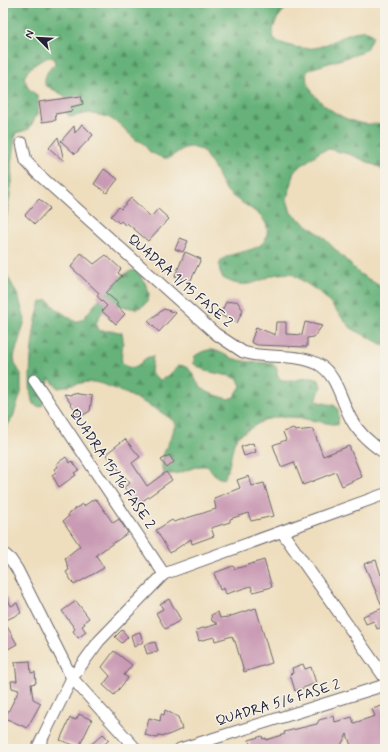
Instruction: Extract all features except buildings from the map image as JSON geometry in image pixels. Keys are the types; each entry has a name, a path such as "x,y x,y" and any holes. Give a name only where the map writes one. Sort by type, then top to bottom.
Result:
{"street":[{"name":"QUADRA 1/15 FASE 2","path":"22,143 26,161 37,173 216,334 251,354 303,359 324,368 335,384 351,419 361,434 372,445 385,453"},
{"name":"QUADRA 15/16 FASE 2","path":"34,380 164,574"},
{"path":"37,749 72,678 99,641 164,574 385,494"},
{"path":"282,532 385,678"},
{"path":"5,554 17,569 72,678 136,749"},
{"name":"QUADRA 5/6 FASE 2","path":"180,749 385,685"}],"green space":[{"path":"3,3 139,3 146,5 150,3 292,3 277,19 273,29 274,40 290,46 313,48 325,45 354,32 368,31 373,36 366,49 361,53 307,71 307,80 316,97 342,117 363,124 385,124 385,141 383,142 383,151 385,151 385,176 381,168 352,155 329,149 321,151 294,171 287,199 291,213 322,236 360,274 385,289 385,346 351,328 322,294 291,273 276,274 247,284 236,283 223,278 219,268 221,261 235,254 253,249 261,244 266,238 267,230 265,222 254,211 226,190 202,150 191,147 184,148 169,158 163,158 150,152 142,142 136,140 118,123 108,117 89,113 70,117 66,113 65,96 45,85 47,73 55,64 54,58 49,57 38,63 28,71 24,78 29,89 38,96 38,113 29,129 17,133 15,138 11,163 12,182 3,241"},
{"path":"3,241 7,275 19,298 25,320 14,357 15,364 21,374 21,393 13,417 3,433"},
{"path":"134,270 146,284 149,297 146,302 141,307 137,308 116,305 106,308 98,318 96,324 100,331 115,331 122,333 122,363 128,367 135,368 146,358 153,356 151,371 154,377 161,380 168,376 179,365 184,366 190,370 198,384 204,389 210,393 228,399 234,397 241,386 238,379 205,371 193,363 195,356 208,350 213,350 243,361 271,363 277,368 277,375 282,381 292,381 305,378 314,378 319,380 321,387 316,401 335,406 337,408 339,417 338,425 294,417 278,417 264,420 238,436 234,442 229,466 224,479 217,477 207,466 196,467 175,474 163,473 162,459 172,436 175,423 149,405 102,384 89,382 58,388 49,378 46,402 40,407 33,404 30,383 31,353 35,323 41,302 48,300 58,310 76,322 83,319 113,284 127,273"}]}
